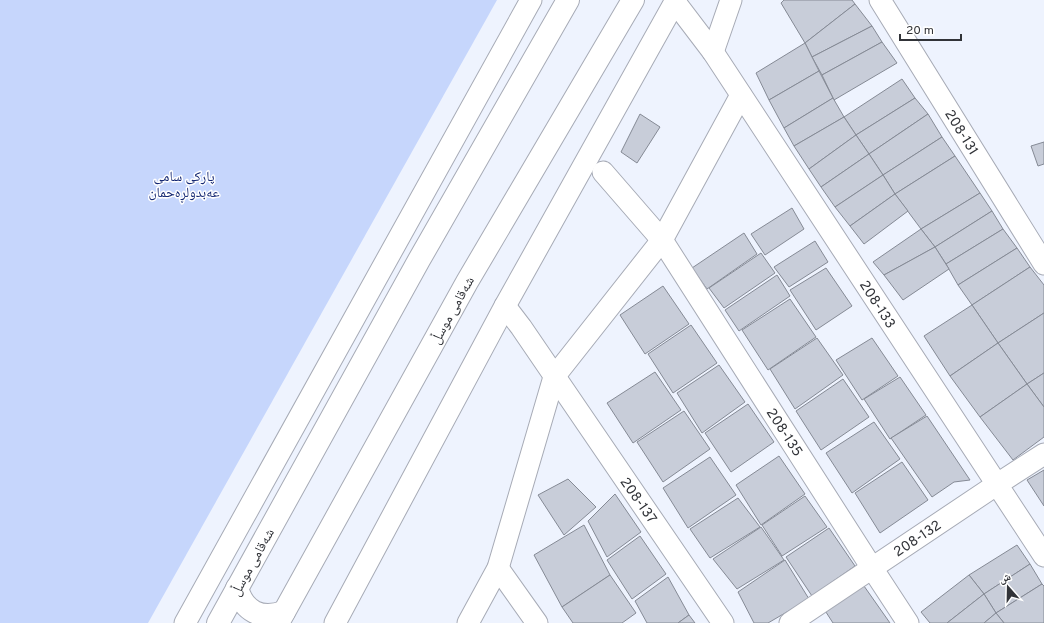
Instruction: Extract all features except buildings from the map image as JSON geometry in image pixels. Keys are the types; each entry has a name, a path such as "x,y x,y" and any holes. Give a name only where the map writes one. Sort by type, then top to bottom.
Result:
{"highway":[{"name":"شەقامی موسڵ","path":"218,623 419,260 568,0"},
{"name":"شەقامی موسڵ","path":"281,618 467,282 633,0"},
{"path":"237,588 244,604 251,610 259,614 276,615 281,618"}],"street":[{"path":"185,623 531,0"},
{"path":"712,52 731,0"},
{"name":"208-131","path":"880,0 1044,264"},
{"path":"335,623 505,306 676,1"},
{"name":"208-133","path":"676,1 712,52 1044,556"},
{"path":"468,623 498,568 554,377 662,240 740,95"},
{"name":"208-135","path":"603,172 662,240 908,623"},
{"name":"208-137","path":"505,306 521,327 723,623"},
{"name":"208-132","path":"790,623 1044,454"},
{"path":"498,568 537,623"}],"green space":[{"name":"پارکی سامی عەبدولڕەحمان","path":"0,0 497,0 148,623 0,623"}]}
